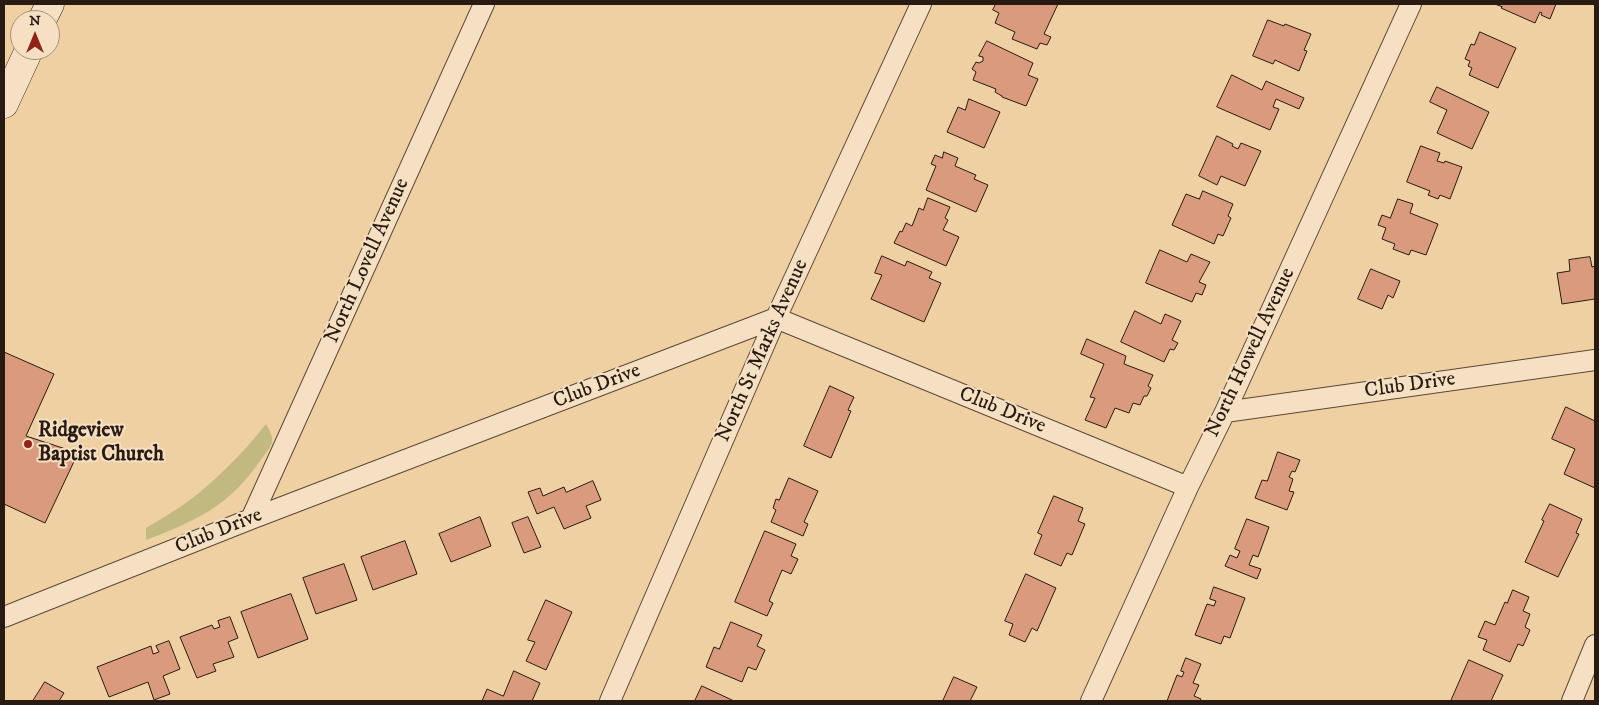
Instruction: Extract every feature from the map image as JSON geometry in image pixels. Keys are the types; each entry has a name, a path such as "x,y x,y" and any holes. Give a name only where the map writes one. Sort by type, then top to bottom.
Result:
{"main road":[{"path":"7,89 23,60"}],"street":[{"name":"North Lovell Avenue","path":"251,519 484,4"},
{"name":"North St Marks Avenue","path":"610,701 776,318 921,4"},
{"name":"North Howell Avenue","path":"1091,701 1411,4"},
{"name":"Club Drive","path":"4,617 251,519 776,318 1188,487"},
{"name":"Club Drive","path":"1225,412 1595,360"},
{"path":"1572,701 1595,645"}],"shaded area":[{"path":"266,424 272,443 248,477 236,490 196,519 146,540 146,528 183,505 205,488 238,457"}],"building":[{"path":"996,4 1058,4 1044,34 1051,37 1047,45 1040,43 1037,49 1012,39 1015,32 995,23 999,13 993,10"},
{"path":"1495,4 1556,4 1550,19 1541,15 1542,13 1540,12 1535,23"},
{"path":"1268,20 1311,34 1304,50 1307,51 1299,71 1275,60 1273,64 1253,56"},
{"path":"1480,32 1516,48 1498,88 1469,75 1472,68 1468,66 1470,61 1465,59 1471,44 1474,45"},
{"path":"987,41 1033,63 1028,75 1038,79 1026,106 1002,97 995,92 996,89 973,80 976,72 972,69 976,62 983,61 983,57 979,56"},
{"path":"1232,75 1262,90 1266,81 1304,98 1299,109 1276,99 1273,107 1279,109 1270,130 1217,107"},
{"path":"1437,87 1489,112 1472,149 1437,133 1447,110 1430,102"},
{"path":"969,99 1000,112 984,148 947,132 958,107 965,110"},
{"path":"1217,136 1233,144 1232,146 1238,149 1241,143 1261,151 1245,186 1221,176 1217,185 1199,176"},
{"path":"1421,146 1440,153 1437,161 1444,163 1445,161 1462,167 1450,199 1440,195 1438,199 1428,195 1430,191 1407,182"},
{"path":"944,152 958,158 955,166 976,175 974,179 988,185 976,212 926,190 936,166 931,164 935,155 942,158"},
{"path":"1203,191 1233,204 1228,216 1231,218 1223,236 1218,234 1214,244 1172,225 1186,194 1199,199"},
{"path":"928,198 950,207 945,218 948,220 943,230 959,237 946,266 894,243 906,223 912,226 919,208 923,210"},
{"path":"1398,199 1413,204 1410,213 1438,224 1426,255 1411,250 1409,255 1393,249 1395,244 1382,239 1386,228 1378,225 1382,215 1390,218"},
{"path":"1160,250 1187,262 1191,254 1210,262 1199,282 1206,285 1202,295 1196,293 1192,302 1146,283"},
{"path":"882,256 905,266 907,261 932,272 929,278 941,283 924,322 871,299 882,275 875,273"},
{"path":"1590,257 1592,267 1595,266 1595,299 1562,304 1557,273 1570,271 1569,260"},
{"path":"1371,269 1400,281 1393,298 1388,295 1382,309 1358,299"},
{"path":"1135,311 1161,324 1165,314 1181,321 1172,340 1178,343 1174,350 1170,349 1164,362 1121,342"},
{"path":"1087,339 1126,356 1124,364 1153,375 1148,386 1151,388 1147,396 1144,396 1140,405 1133,403 1129,413 1115,408 1106,428 1085,420 1095,398 1090,397 1104,364 1081,354"},
{"name":"Ridgeview Baptist Church","path":"4,352 54,374 26,436 78,453 45,523 4,504"},
{"path":"830,386 854,397 848,410 851,411 831,458 804,446"},
{"path":"1566,407 1595,421 1595,488 1564,474 1575,449 1552,439"},
{"path":"1278,452 1300,460 1295,472 1292,471 1289,477 1293,479 1289,491 1294,492 1287,510 1255,498 1262,480 1267,481"},
{"path":"789,478 818,491 804,522 808,524 803,536 771,522 776,510 773,508 776,499 779,500"},
{"path":"593,481 601,500 586,506 591,518 564,529 554,507 537,514 528,492 540,488 543,496 564,487 566,492"},
{"path":"1054,496 1083,508 1078,521 1085,524 1072,555 1067,553 1061,566 1034,554 1042,535 1038,533"},
{"path":"1550,504 1582,519 1576,533 1579,534 1558,577 1525,562"},
{"path":"480,517 491,546 451,562 439,534"},
{"path":"528,517 541,547 524,553 512,523"},
{"path":"1247,519 1269,527 1258,557 1253,555 1249,565 1261,569 1257,579 1225,566 1230,555 1237,558 1240,551 1235,549"},
{"path":"765,531 796,544 791,556 798,559 791,574 782,570 769,601 773,603 767,616 735,602"},
{"path":"405,541 417,574 373,590 361,557"},
{"path":"344,564 357,600 316,614 303,578"},
{"path":"1026,574 1056,588 1037,631 1032,628 1025,642 1009,635 1013,624 1005,621"},
{"path":"1214,587 1245,598 1230,638 1224,636 1221,644 1195,635 1207,604 1214,606 1216,601 1210,599"},
{"path":"1513,590 1529,597 1523,611 1530,614 1525,627 1530,630 1523,646 1518,644 1510,662 1483,650 1487,640 1478,637 1485,621 1495,625 1505,602 1507,603"},
{"path":"291,594 308,639 258,658 241,612"},
{"path":"546,600 572,612 546,670 526,661 535,642 528,640"},
{"path":"230,617 238,638 228,642 234,657 213,664 216,671 197,678 180,637 212,625 214,629 220,627 218,621"},
{"path":"731,622 762,635 757,646 765,650 756,670 748,667 742,682 706,667 714,647 719,649"},
{"path":"169,641 180,669 163,676 170,694 154,700 148,682 109,697 97,667 151,646 153,654 159,652 156,646"},
{"path":"1186,658 1201,664 1193,683 1199,685 1194,696 1201,699 1200,701 1167,701 1177,675 1182,677 1184,672 1181,671"},
{"path":"1469,660 1503,675 1491,701 1451,701"},
{"path":"514,671 540,683 532,701 482,701 487,689 503,696"},
{"path":"954,677 977,687 970,701 943,701"},
{"path":"45,682 64,693 59,701 33,701"},
{"path":"702,686 734,701 695,701"}],"place":[{"name":"Ridgeview Baptist Church","path":"28,444"}]}
